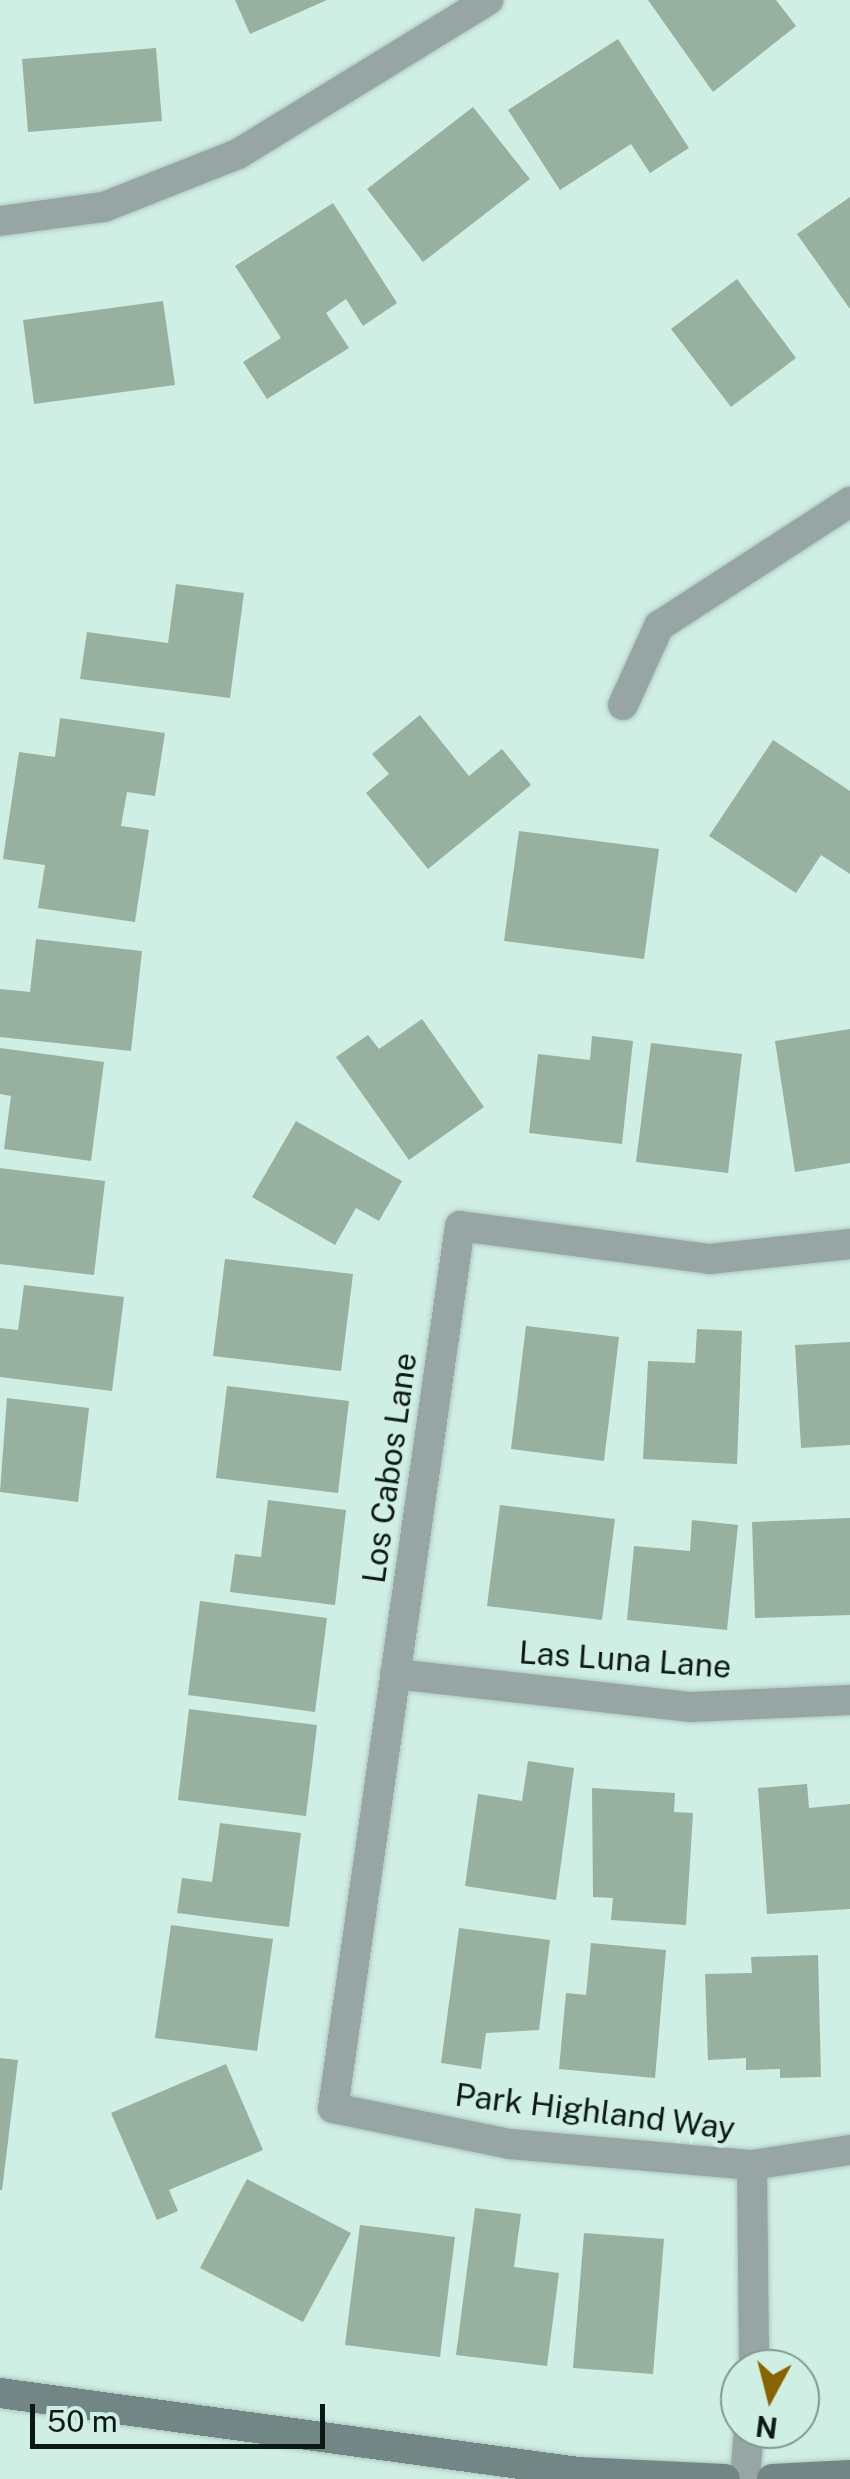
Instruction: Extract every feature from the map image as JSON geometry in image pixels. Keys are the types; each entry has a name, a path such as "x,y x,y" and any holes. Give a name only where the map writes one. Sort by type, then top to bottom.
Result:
{"main road":[{"path":"0,2393 578,2472 725,2479"},
{"path":"772,2479 850,2475"}],"street":[{"path":"0,221 104,207 238,154 449,11 488,0"},
{"path":"623,705 658,626 850,502"},
{"name":"Los Cabos Lane","path":"333,2108 460,1226 710,1259 850,1244"},
{"name":"Las Luna Lane","path":"395,1674 691,1706 850,1700"},
{"name":"Park Highland Way","path":"333,2108 510,2144 752,2165 850,2150"},
{"path":"752,2165 760,2301 756,2349"},
{"path":"745,2479 747,2449"}],"building":[{"path":"235,0 327,0 250,34"},
{"path":"648,0 776,0 796,26 713,92"},
{"path":"618,39 689,148 650,173 631,144 560,190 508,110"},
{"path":"156,48 162,121 28,132 22,59"},
{"path":"473,107 530,179 423,262 367,189"},
{"path":"850,197 850,309 797,234"},
{"path":"333,203 397,303 363,326 346,299 326,313 349,348 267,399 243,362 281,338 235,266"},
{"path":"737,279 796,358 731,407 671,329"},
{"path":"163,301 175,385 34,404 23,320"},
{"path":"176,584 244,593 230,698 80,679 87,632 168,643"},
{"path":"420,715 469,776 502,749 531,785 428,869 366,793 389,774 372,754"},
{"path":"60,718 165,733 155,796 127,792 121,826 149,830 135,922 38,908 45,865 3,859 19,752 55,757"},
{"path":"773,740 850,791 850,874 821,855 796,893 709,836"},
{"path":"519,831 659,849 644,959 504,941"},
{"path":"36,939 142,951 131,1051 0,1037 0,989 30,992"},
{"path":"422,1019 484,1107 409,1160 336,1057 368,1035 379,1049"},
{"path":"850,1029 850,1163 795,1172 775,1041"},
{"path":"592,1036 633,1041 622,1144 529,1133 538,1054 590,1060"},
{"path":"651,1043 742,1054 728,1173 636,1162"},
{"path":"0,1048 104,1062 91,1161 4,1149 11,1096 0,1094"},
{"path":"296,1121 402,1181 379,1221 356,1208 335,1245 252,1197"},
{"path":"0,1168 105,1181 94,1275 0,1264"},
{"path":"225,1259 353,1274 341,1371 213,1356"},
{"path":"24,1285 124,1297 112,1391 0,1377 0,1328 18,1330"},
{"path":"526,1326 619,1337 604,1461 511,1449"},
{"path":"697,1329 742,1331 737,1464 643,1459 648,1361 695,1363"},
{"path":"850,1342 850,1445 801,1448 795,1345"},
{"path":"227,1386 349,1401 338,1493 216,1478"},
{"path":"7,1398 89,1408 78,1502 0,1492"},
{"path":"268,1500 346,1510 335,1605 230,1592 235,1554 261,1557"},
{"path":"500,1505 615,1519 602,1620 487,1606"},
{"path":"850,1518 850,1615 755,1618 752,1522"},
{"path":"692,1520 738,1525 727,1630 627,1620 634,1546 690,1551"},
{"path":"200,1601 327,1618 315,1712 188,1695"},
{"path":"189,1709 317,1725 306,1816 178,1800"},
{"path":"528,1761 574,1768 556,1900 465,1886 478,1794 522,1801"},
{"path":"807,1784 809,1808 850,1804 850,1909 767,1914 758,1788"},
{"path":"592,1788 675,1793 674,1812 693,1813 686,1925 611,1920 613,1898 593,1897"},
{"path":"220,1823 301,1833 289,1927 177,1913 182,1878 212,1882"},
{"path":"171,1925 273,1939 257,2051 155,2038"},
{"path":"459,1928 550,1940 539,2030 486,2033 481,2069 441,2063"},
{"path":"591,1943 666,1950 655,2078 559,2069 566,1993 586,1995"},
{"path":"818,1955 821,2077 780,2078 780,2069 746,2070 746,2058 708,2060 705,1974 752,1973 751,1957"},
{"path":"0,2058 18,2060 2,2190 0,2190"},
{"path":"226,2064 263,2150 169,2190 178,2211 157,2220 111,2113"},
{"path":"247,2179 351,2233 303,2322 200,2268"},
{"path":"475,2208 521,2214 514,2267 559,2273 547,2366 456,2355"},
{"path":"360,2225 455,2237 440,2357 345,2345"},
{"path":"584,2233 664,2239 653,2374 573,2368"}]}
